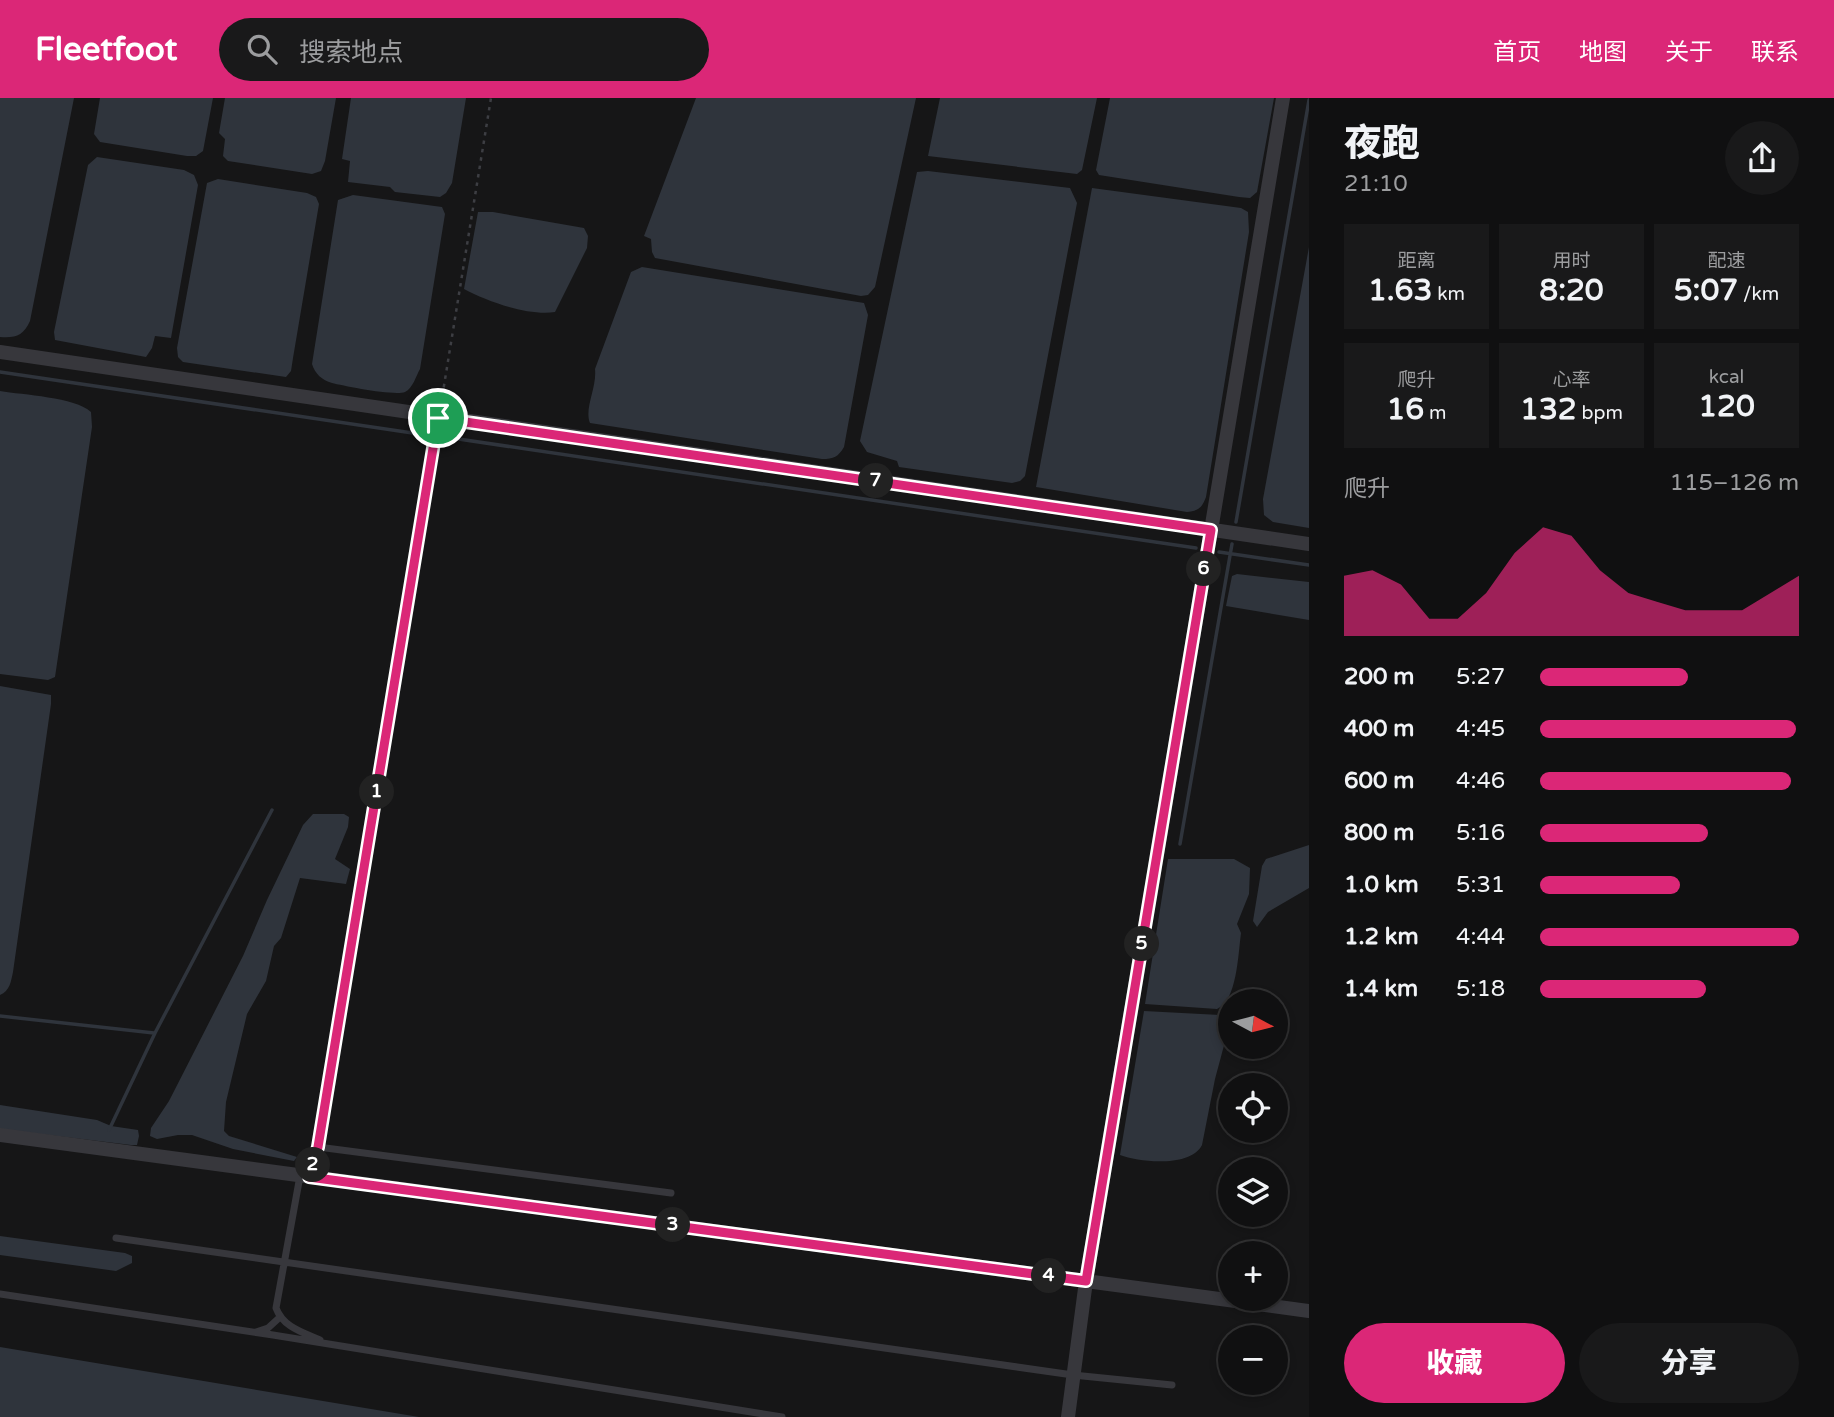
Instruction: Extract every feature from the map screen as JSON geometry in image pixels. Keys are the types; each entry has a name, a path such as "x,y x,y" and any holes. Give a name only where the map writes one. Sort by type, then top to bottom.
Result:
{"street":[{"path":"1068,1417 1086,1281 1283,98"},
{"path":"0,352 1309,544"},
{"path":"0,1135 1309,1311"}],"lane":[{"path":"318,1147 671,1193"},
{"path":"300,1176 276,1294 276,1308 279,1318 286,1324 330,1344"},
{"path":"116,1238 1073,1375 1172,1385"},
{"path":"0,1294 782,1417"},
{"path":"254,1333 268,1328 279,1318"}],"path":[{"path":"318,1147 491,98"}],"shaded area":[{"path":"0,98 74,98 30,321 22,333 6,337 0,337"},
{"path":"100,98 213,98 203,151 196,156 187,156 100,142 94,134"},
{"path":"225,98 336,98 321,171 312,174 228,161 223,156 225,139 219,133"},
{"path":"351,98 466,98 452,183 446,193 440,197 395,192 390,187 348,182 350,161 342,159"},
{"path":"696,98 916,98 875,287 868,295 861,296 655,258 651,239 644,236"},
{"path":"940,98 1097,98 1082,170 1077,174 928,156"},
{"path":"1110,98 1274,98 1257,192 1250,198 1239,197 1099,175 1096,170"},
{"path":"97,157 184,170 194,175 198,185 171,338 155,336 146,357 55,340 54,332 88,165"},
{"path":"928,171 1070,188 1077,203 1025,476 1020,481 1012,483 899,467 897,461 867,452 860,441 917,172"},
{"path":"218,179 307,193 316,197 319,204 291,371 286,377 183,362 178,357 177,348 207,183"},
{"path":"1092,188 1241,208 1248,212 1249,232 1206,497 1194,511 1036,487"},
{"path":"353,195 442,207 445,214 420,369 405,392 380,392 332,383 319,376 312,364 338,200"},
{"path":"478,212 493,212 584,228 588,236 587,248 555,312 533,312 509,307 464,289"},
{"path":"1309,247 1309,528 1273,522 1264,515 1263,499"},
{"path":"642,267 864,303 868,315 844,447 840,453 833,458 822,459 590,423 589,411 595,369 631,272"},
{"path":"0,391 61,400 91,412 92,427 55,677 48,680 0,674"},
{"path":"1237,574 1309,582 1309,620 1226,606 1232,576"},
{"path":"0,686 51,695 51,704 13,972 8,988 0,995"},
{"path":"313,814 344,814 349,817 348,827 335,859 350,869 346,884 300,878 281,938 274,946 266,981 247,1014 226,1102 224,1131 229,1136 297,1157 294,1161 233,1149 192,1135 157,1139 150,1136 151,1128 169,1101 243,956 303,825"},
{"path":"1309,845 1309,888 1268,912 1257,927 1253,921 1262,866 1266,859"},
{"path":"1168,859 1234,859 1250,868 1249,894 1237,924 1241,933 1233,987 1218,989 1218,1008 1145,1004"},
{"path":"1144,1011 1218,1015 1218,1059 1220,1059 1202,1145 1188,1157 1177,1160 1140,1160 1120,1155"},
{"path":"0,1105 97,1120 111,1126 138,1130 137,1145 0,1129"},
{"path":"0,1236 125,1253 132,1256 132,1263 116,1271 0,1255"},
{"path":"0,1347 419,1417 0,1417"}],"waterway":[{"path":"1236,522 1309,100"},
{"path":"0,372 426,435"},
{"path":"445,437 1196,548"},
{"path":"1180,844 1232,544"},
{"path":"1219,552 1309,565"},
{"path":"109,1130 155,1033 272,810"},
{"path":"0,1016 154,1033"}],"route":[{"path":"438,418 1211,530 1086,1281 309,1177 318,1147 438,418"}]}
